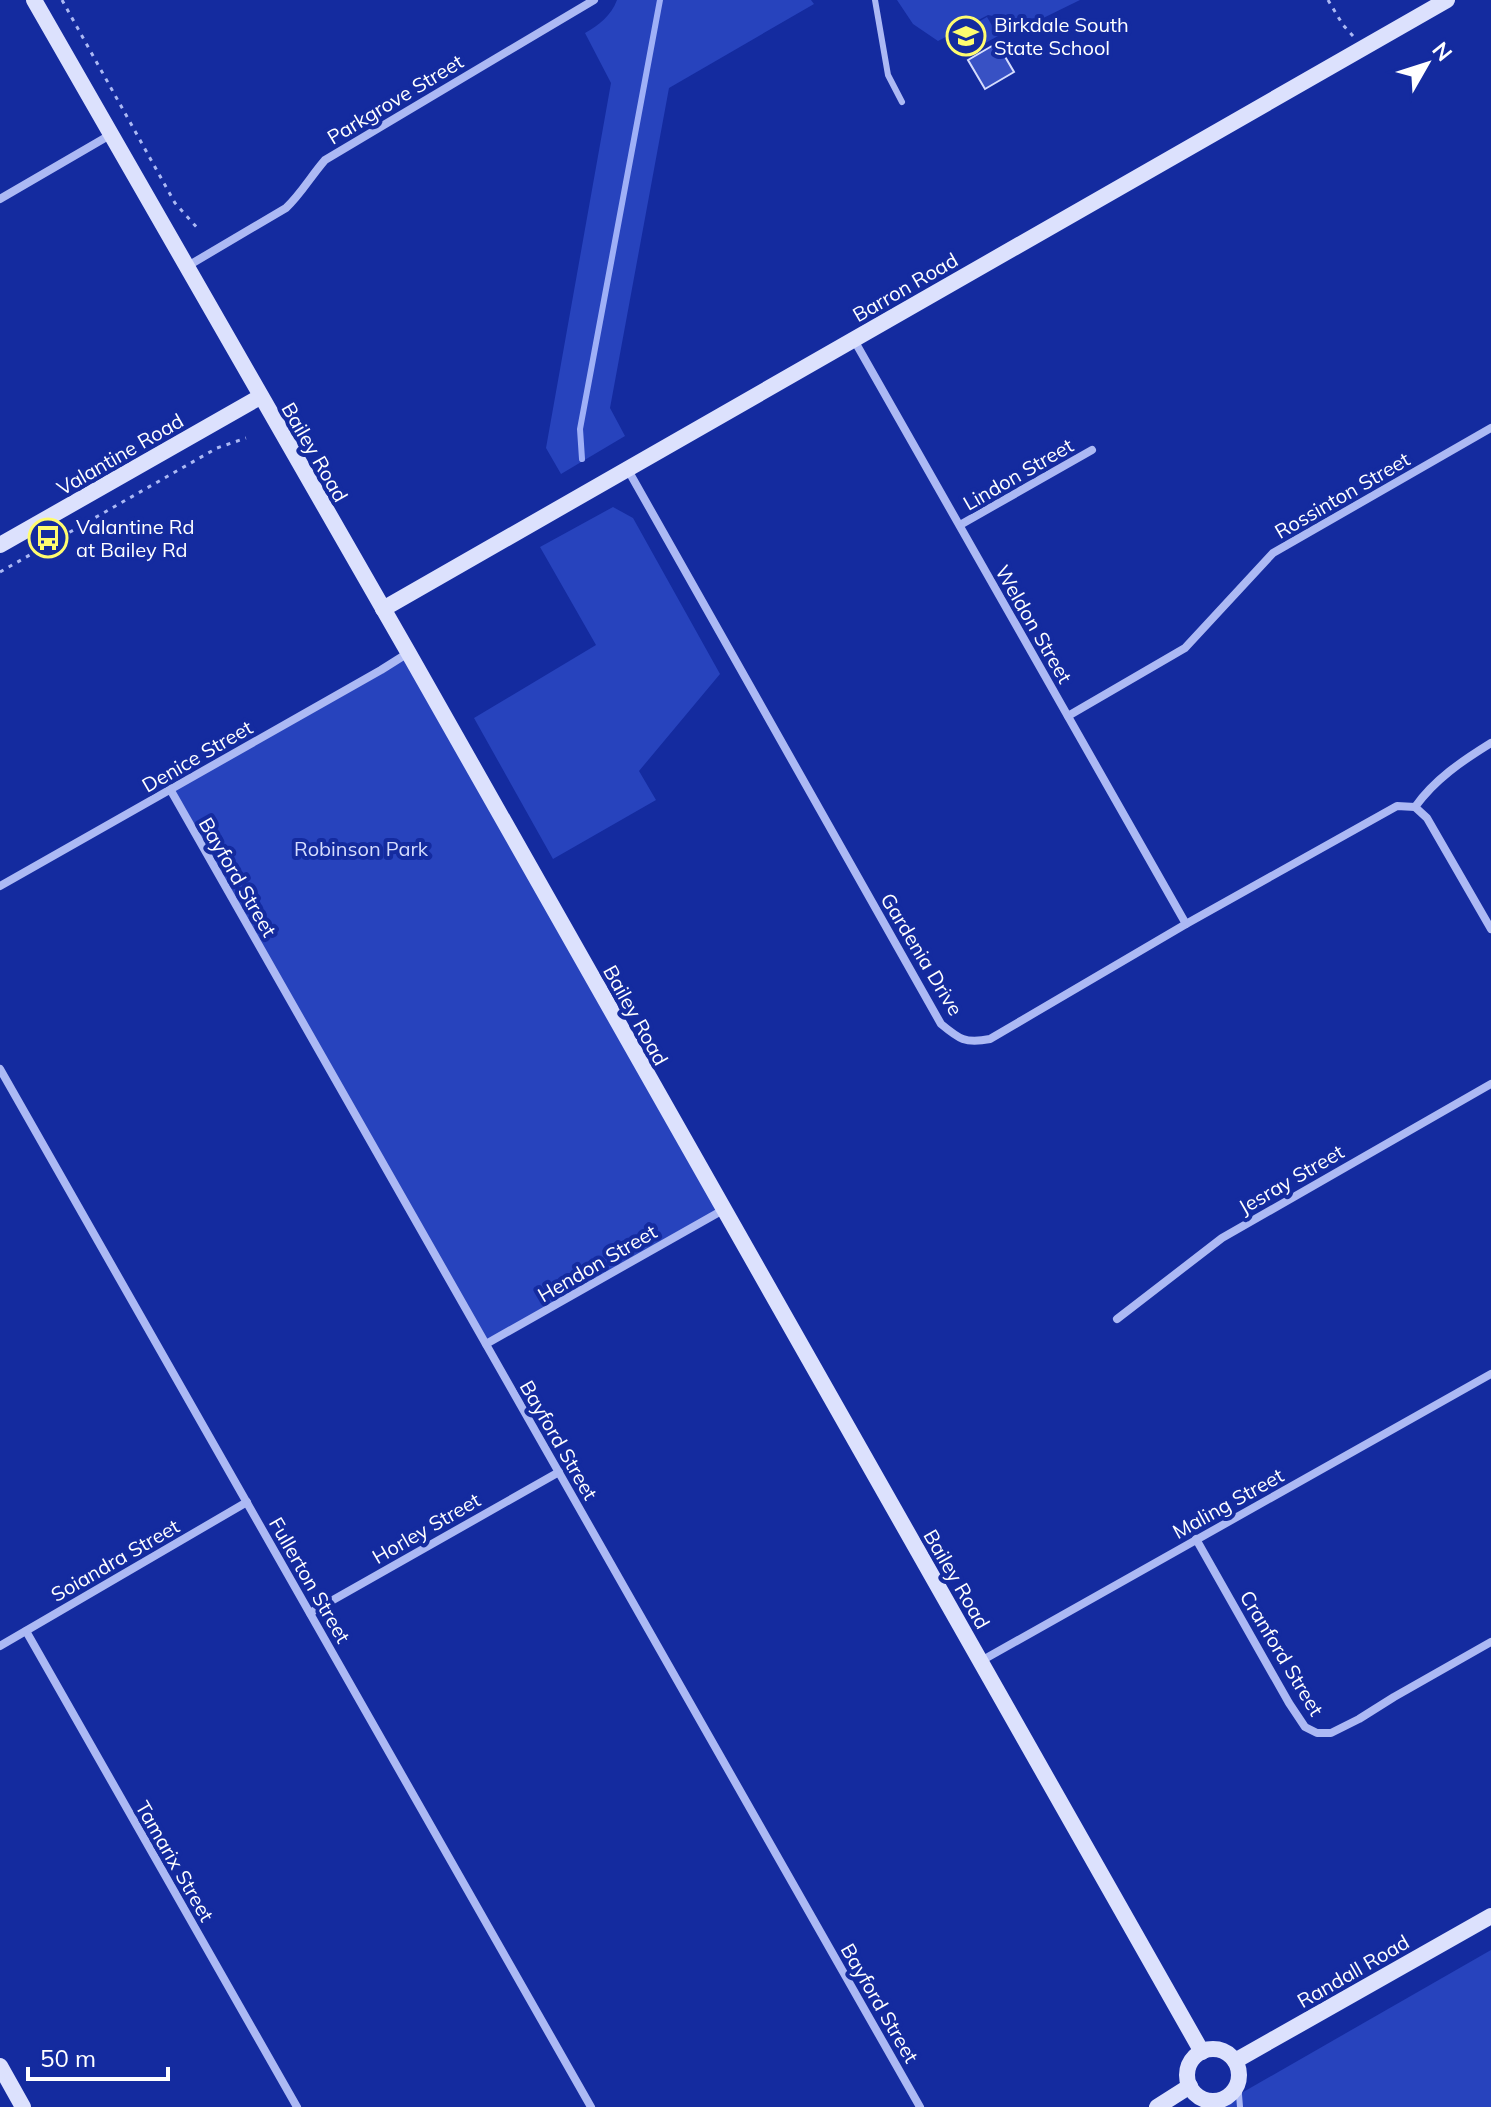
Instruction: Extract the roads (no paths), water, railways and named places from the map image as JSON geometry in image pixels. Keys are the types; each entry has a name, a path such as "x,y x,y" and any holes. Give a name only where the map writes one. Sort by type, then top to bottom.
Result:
{"street":[{"name":"Bailey Road","path":"34,0 408,652 1202,2052"},
{"name":"Parkgrove Street","path":"186,267 286,208 300,195 325,160 594,0"},
{"name":"Barron Road","path":"383,609 1447,0"},
{"path":"0,199 110,135"},
{"name":"Weldon Street","path":"854,340 1186,924"},
{"name":"Valantine Road","path":"0,545 260,397"},
{"name":"Rossinton Street","path":"1068,716 1185,648 1273,553 1491,428"},
{"name":"Lindon Street","path":"960,525 1092,450"},
{"name":"Gardenia Drive","path":"627,469 941,1024 956,1037 972,1042 990,1039 1186,924 1397,806 1415,807"},
{"name":"Denice Street","path":"0,886 408,652"},
{"path":"1491,743 1454,767 1426,791 1415,807 1427,818 1491,929"},
{"name":"Bayford Street","path":"170,789 920,2107"},
{"name":"Fullerton Street","path":"0,1069 591,2107"},
{"name":"Jesray Street","path":"1117,1319 1222,1238 1491,1084"},
{"name":"Hendon Street","path":"486,1344 723,1210"},
{"name":"Maling Street","path":"981,1661 1491,1374"},
{"name":"Horley Street","path":"310,1613 559,1472"},
{"name":"Soiandra Street","path":"0,1646 247,1502"},
{"name":"Cranford Street","path":"1196,1539 1289,1703 1305,1727 1317,1733 1331,1733 1359,1719 1491,1642"},
{"name":"Tamarix Street","path":"26,1631 297,2107"},
{"name":"Randall Road","path":"1235,2061 1491,1916"},
{"path":"1214,2048 1222,2050 1235,2061 1238,2082 1229,2096 1208,2103 1190,2086 1187,2078 1191,2060 1202,2052 1214,2048"},
{"path":"0,2066 23,2107"},
{"path":"1157,2107 1190,2086"}],"lane":[{"path":"875,0 888,75 902,102"},
{"path":"1238,2082 1240,2107"}],"waterway":[{"path":"582,459 580,429 660,0"}],"place":[{"name":"Birkdale South State School","path":"966,36"},
{"name":"Valantine Rd at Bailey Rd","path":"48,538"}],"park label":[{"name":"Robinson Park","path":"361,848"}]}
